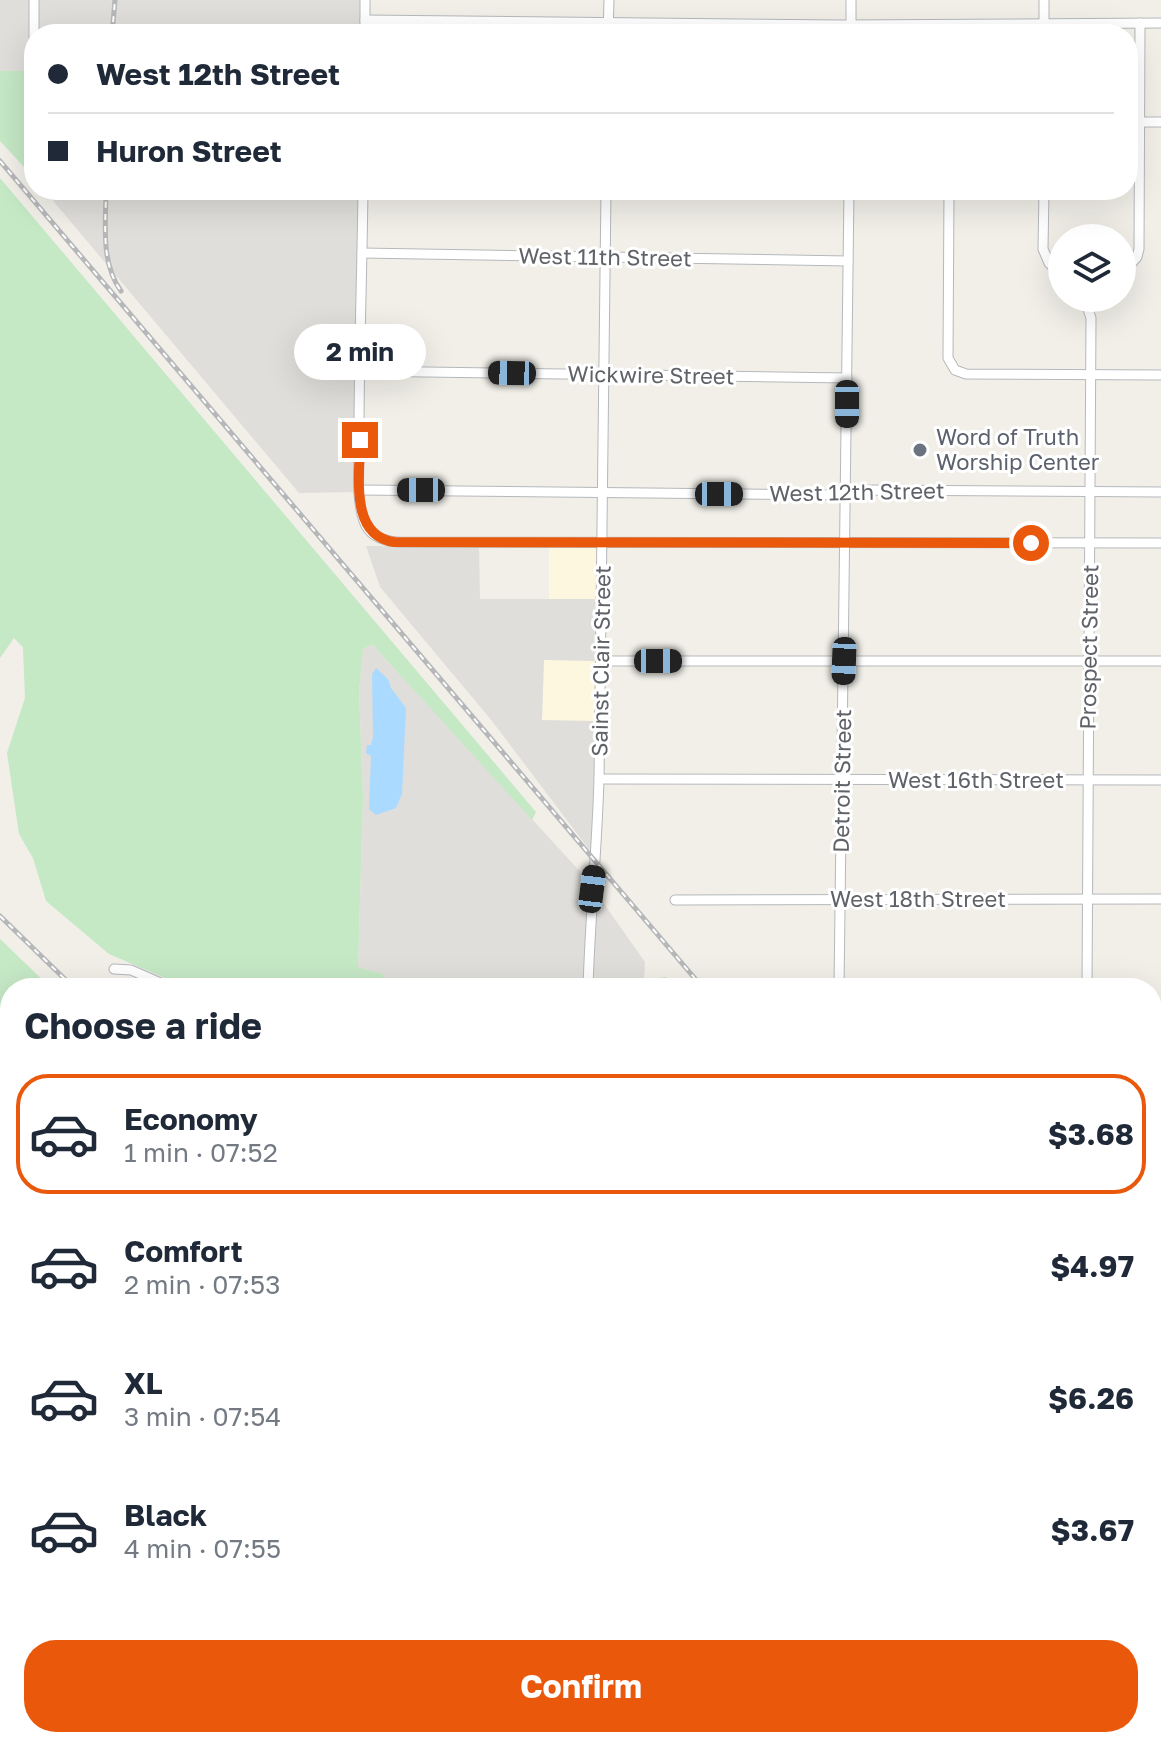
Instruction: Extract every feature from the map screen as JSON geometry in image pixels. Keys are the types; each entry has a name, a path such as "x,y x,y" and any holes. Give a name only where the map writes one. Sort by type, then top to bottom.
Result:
{"street":[{"path":"34,0 34,24"},
{"path":"365,0 365,24"},
{"path":"608,22 609,0"},
{"path":"851,0 851,24"},
{"path":"1044,0 1044,24"},
{"path":"365,20 677,24"},
{"path":"1136,258 1139,249 1140,23"},
{"path":"1124,24 1161,23"},
{"path":"1139,122 1161,122"},
{"path":"363,200 360,490 364,521 377,537 394,542 1161,543"},
{"name":"Sainst Clair Street","path":"588,978 599,779 606,200"},
{"name":"Detroit Street","path":"839,978 849,200"},
{"path":"949,200 948,358 955,370 966,374 1161,375"},
{"path":"1044,200 1045,256 1048,260"},
{"name":"West 11th Street","path":"362,253 848,261"},
{"name":"Prospect Street","path":"1087,978 1091,491 1089,312"},
{"name":"Wickwire Street","path":"359,371 847,378"},
{"name":"West 12th Street","path":"360,490 835,495 846,492 1161,492"},
{"path":"601,661 1161,661"},
{"name":"West 16th Street","path":"599,779 1161,780"},
{"name":"West 18th Street","path":"675,900 1161,899"},
{"path":"114,969 131,970 149,978"}],"shaded area":[{"path":"0,0 362,0 361,24 24,24 24,71 0,71"},
{"path":"52,200 359,200 356,492 299,493"},
{"path":"366,546 479,546 480,599 598,599 597,661 544,660 542,720 596,721 591,852 492,721 380,587"},
{"path":"549,546 599,547 598,599 549,599"},
{"path":"372,644 585,877 645,962 644,978 382,978 382,974 358,967 363,797 359,692 363,649"},
{"path":"544,660 597,661 596,721 542,721"}],"green space":[{"path":"0,71 24,71 24,167 0,141"},
{"path":"0,178 536,812 532,820 372,644 363,649 359,692 363,797 358,967 383,974 383,978 165,978 109,954 46,901 33,858 19,834 7,753 25,698 23,647 14,638 0,658"},
{"path":"0,939 41,978 0,978"}],"water":[{"path":"376,668 388,679 406,708 402,794 396,808 376,815 369,809 371,756 366,753 373,737 372,674"}],"railway":[{"path":"113,24 115,0"},
{"path":"0,161 24,189"},
{"path":"33,200 694,978"},
{"path":"106,200 107,255 114,280 121,291"},
{"path":"0,916 64,978"}],"place":[{"name":"Word of Truth Worship Center","path":"920,450"}],"route":[{"path":"360,440 360,490 364,521 370,532 385,541 1031,543"}]}
